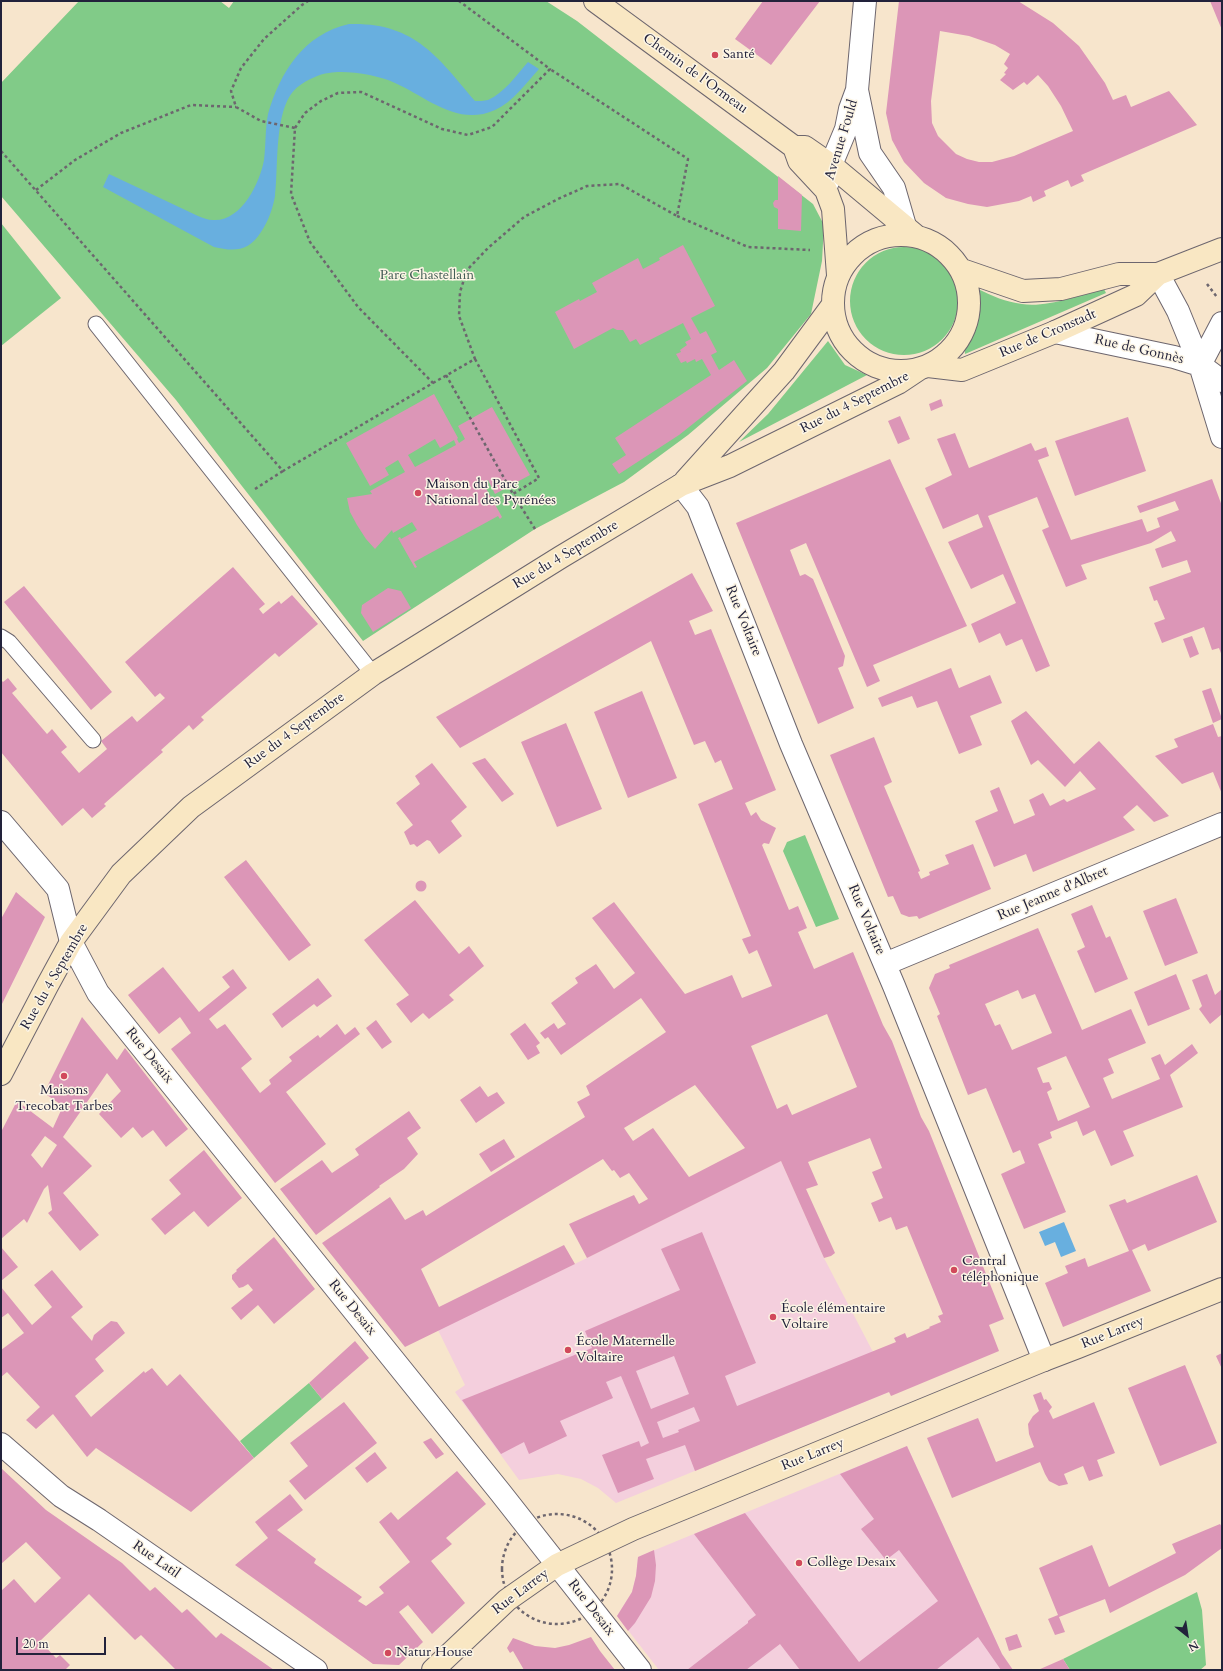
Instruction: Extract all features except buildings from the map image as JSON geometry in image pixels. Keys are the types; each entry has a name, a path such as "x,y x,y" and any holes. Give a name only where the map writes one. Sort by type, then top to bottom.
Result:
{"main road":[{"name":"Chemin de l'Ormeau","path":"595,1 794,147 799,161 826,190 833,209 838,275"},
{"name":"Chemin de l'Ormeau","path":"794,147 805,147 831,164 911,231"},
{"path":"911,231 931,241 948,253 962,270 969,291 969,314 962,336 948,353 924,368 899,372 878,368 860,358 846,344 836,326 832,306 833,290 838,275 851,256 870,242 911,231"},
{"name":"Rue de Cronstadt","path":"962,270 1023,291 1061,288 1119,274 1158,274 1222,249"},
{"name":"Rue de Cronstadt","path":"924,368 962,370 1055,332 1136,295 1158,274"},
{"name":"Rue du 4 Septembre","path":"681,485 784,371 832,306"},
{"name":"Rue du 4 Septembre","path":"1,1074 72,942 121,874 191,807 373,674 560,557 681,485 730,466 898,383 924,368"},
{"name":"Rue Larrey","path":"433,1670 507,1600 557,1565 633,1529 1044,1360 1222,1289"}],"street":[{"name":"Avenue Fould","path":"826,190 831,164 846,129 850,109 857,90 865,1"},
{"name":"Avenue Fould","path":"857,90 870,153 894,188 911,231"},
{"name":"Rue de Gonnès","path":"1158,274 1178,311 1200,365 1222,437"},
{"path":"1222,323 1200,365 1222,381"},
{"name":"Rue de Gonnès","path":"1055,332 1174,357 1200,365"},
{"name":"Rue Voltaire","path":"681,485 698,507 792,744 884,964 1044,1360"},
{"name":"Rue Desaix","path":"1,822 58,889 72,942 98,993 495,1486 640,1670"},
{"name":"Rue Jeanne d'Albret","path":"884,964 1222,824"},
{"name":"Rue Latil","path":"1,1444 61,1496 106,1525 316,1670"}],"lane":[{"path":"96,324 373,674"},
{"path":"1,637 9,642 93,740"}],"path":[{"path":"236,107 231,91 241,68 264,39 308,1"},
{"path":"459,1 550,69 688,159 677,216"},
{"path":"433,383 358,307 310,242 290,194 295,128 305,113 321,101 338,93 361,92 442,129 468,135 492,127 550,69"},
{"path":"36,190 75,160 121,133 191,105 236,107 261,121 295,128"},
{"path":"1,151 283,471"},
{"path":"513,494 539,478 475,359 459,316 460,292 467,270 488,248 524,217 587,186 620,184 677,216 748,247 812,250 836,244"},
{"path":"1204,280 1219,300"},
{"path":"236,501 283,471 475,359"},
{"path":"446,375 513,494 535,529"}],"shaded area":[{"name":"École élémentaire Voltaire","path":"781,1161 824,1258 873,1352 889,1392 616,1503 598,1488 581,1479 558,1474 519,1480 455,1392 465,1385 438,1330 587,1258"},
{"name":"Collège Desaix","path":"907,1446 1002,1654 1013,1670 659,1670 617,1616 632,1592 636,1576 638,1557"}],"green space":[{"name":"Parc Chastellain","path":"79,1 220,1 229,8 234,1 546,1 577,21 813,204 824,225 822,261 811,314 767,368 688,435 624,482 535,529 363,641 176,400 1,196 1,83"},
{"path":"1,223 61,298 1,346"},
{"path":"904,247 925,251 942,263 954,280 958,301 954,322 942,339 925,351 904,355 883,351 866,339 854,322 850,301 854,280 866,263 883,251"},
{"path":"978,289 1005,300 1031,305 1052,303 1104,289 1106,293 965,354 974,325"},
{"path":"828,341 845,365 867,375 739,442 768,414"},
{"path":"805,835 839,919 816,927 783,851 787,842"},
{"path":"309,1383 322,1399 254,1458 240,1441"},
{"path":"1197,1592 1202,1610 1206,1665 1200,1670 1070,1670 1063,1659"}],"water":[{"path":"349,24 372,25 391,29 422,45 436,56 475,101 488,100 494,97 510,84 528,62 539,69 519,92 502,107 481,114 468,115 455,113 395,83 371,76 336,72 313,78 299,86 291,95 285,107 281,121 277,153 275,196 270,215 264,228 252,243 241,248 229,249 214,247 103,187 109,174 209,220 223,219 232,215 248,199 262,169 268,114 279,84 287,70 296,57 319,36 333,29"},
{"path":"1064,1222 1076,1251 1061,1257 1055,1242 1045,1246 1039,1232"}],"place":[{"name":"Santé","path":"715,55"},
{"name":"Maison du Parc National des Pyrénées","path":"418,493"},
{"name":"Maisons Trecobat Tarbes","path":"64,1076"},
{"name":"Central téléphonique","path":"954,1270"},
{"name":"École élémentaire Voltaire","path":"773,1317"},
{"name":"École Maternelle Voltaire","path":"568,1350"},
{"name":"Collège Desaix","path":"799,1563"},
{"name":"Natur House","path":"388,1653"}]}
